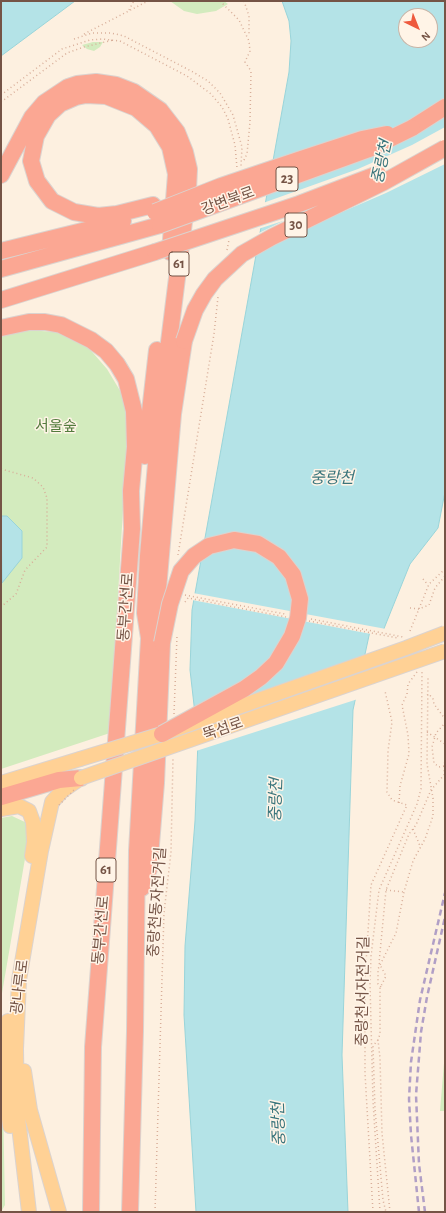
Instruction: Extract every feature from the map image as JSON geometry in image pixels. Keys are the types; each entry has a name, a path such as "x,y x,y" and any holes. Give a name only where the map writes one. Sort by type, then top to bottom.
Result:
{"highway":[{"name":"61","path":"1,175 38,109 58,92 77,84 107,83 130,90 144,98 167,118 178,132 184,147 189,169 188,190 152,493 145,613 155,640"},
{"path":"132,529 142,491 147,429 177,184 175,164 170,147 157,126 136,108 118,100 95,95 76,97 60,104 48,115 36,136 32,152 32,161 37,181 52,201 74,212 98,216 117,214 156,214"},
{"name":"강변북로","path":"1,269 156,214 369,149 412,128 445,108"},
{"path":"1,251 156,214 221,186 362,139 412,128"},
{"name":"강변북로","path":"1,300 155,252 299,204 343,188 445,142"},
{"name":"30","path":"155,640 173,414 184,341 194,310 215,279 242,254 272,237 384,182 445,148"},
{"name":"61","path":"1,328 29,322 61,325 91,340 106,351 117,364 126,379 134,411 135,447 131,491 132,529"},
{"name":"동부간선로","path":"91,1212 91,1128 96,988 132,529"},
{"path":"130,1212 138,901 149,868 156,783 155,640 170,604 181,571 194,556 209,546 234,540 258,544 278,557 293,575 300,599 298,618 290,640 276,662 248,687 162,734"},
{"path":"1,797 59,780 81,778"}],"main road":[{"name":"뚝섬로","path":"1,783 162,734 445,633"},
{"name":"뚝섬로","path":"1,804 81,778 445,651"},
{"name":"광나루로","path":"22,1211 16,1077 18,980 23,964 41,851 52,802 62,791 81,778"},
{"name":"광나루로","path":"1,809 19,806 28,811 33,822 34,842 14,964 4,1060 5,1090 22,1211"},
{"path":"23,964 23,1055 26,1085 30,1110 59,1212"}],"path":[{"path":"130,10 134,1"},
{"path":"74,39 148,1"},
{"path":"220,1 235,15 249,38"},
{"path":"237,172 246,154 250,122 251,71 245,62 250,52 250,23 244,1"},
{"path":"84,35 105,33 131,39 193,72 208,82 220,94 233,115 242,147 242,163"},
{"path":"1,102 67,54 84,47 114,40"},
{"path":"1,469 33,478 43,487 46,498 47,547 25,570 16,594 1,607"},
{"path":"410,631 428,586 445,569"},
{"path":"410,608 419,609 429,605 435,588 445,576"},
{"path":"423,579 428,586"},
{"path":"181,605 188,598 288,617"},
{"path":"304,620 407,640"},
{"path":"174,715 177,630"},
{"name":"중랑천서자전거길","path":"380,1212 373,1101 370,984 371,956 379,890 417,804 421,789 422,665"},
{"path":"399,803 400,786 409,754 408,735 402,706 407,694 408,684 420,668"},
{"path":"381,987 378,984 378,972 396,933 412,861 431,825 433,816 433,798 427,764 426,696 428,678"},
{"path":"373,1212 366,1073 365,979 371,885 407,805 392,800 387,792 388,751 392,722 385,691"},
{"path":"426,696 429,694 445,719"},
{"path":"444,766 439,767 434,763 432,747 434,738 439,729 445,723"},
{"path":"427,732 445,744"},
{"name":"중랑천동자전거길","path":"155,1212 164,912 171,852 173,754"},
{"path":"386,1212 383,1200 375,1109 373,1046 378,1040 380,1034 381,987 386,976 381,966 380,958 386,890 409,834 413,829 431,790 444,775 445,755"},
{"path":"413,829 421,846"},
{"path":"386,890 404,892"},
{"path":"378,1040 380,1058 382,1133 390,1212"}],"green space":[{"path":"170,1 224,1 228,4 216,11 197,14 184,11"},
{"path":"93,42 103,42 100,47 94,51 87,49 82,45"},
{"name":"서울숲","path":"25,330 57,332 87,346 107,369 122,394 128,423 110,733 1,769 1,337"},
{"path":"12,816 27,823 28,841 1,999 1,818"},
{"path":"1,999 5,1205 1,1212"},
{"path":"445,1051 445,1111 440,1111"}],"water":[{"path":"1,1 75,1 1,56"},
{"name":"중랑천","path":"282,1 445,1 445,492 438,528 410,564 383,631 370,631 353,710 342,1055 348,1212 196,1212 184,1015 185,946 195,821 198,740 190,670 192,610 289,72 291,41 289,21"},
{"path":"1,516 7,516 22,531 22,558 2,583"}],"pier":[{"path":"445,127 445,164 386,193 254,250 257,234 283,221 258,229 263,203 358,169 412,145"},
{"path":"193,593 386,629 384,633 371,634 192,600"},
{"path":"366,659 358,699 196,751 193,713 256,695"}],"railway":[{"path":"419,1212 409,1099 411,1062 420,1000 445,893"},
{"path":"425,1212 419,1164 416,1095 421,1032 427,997 445,917"}]}
